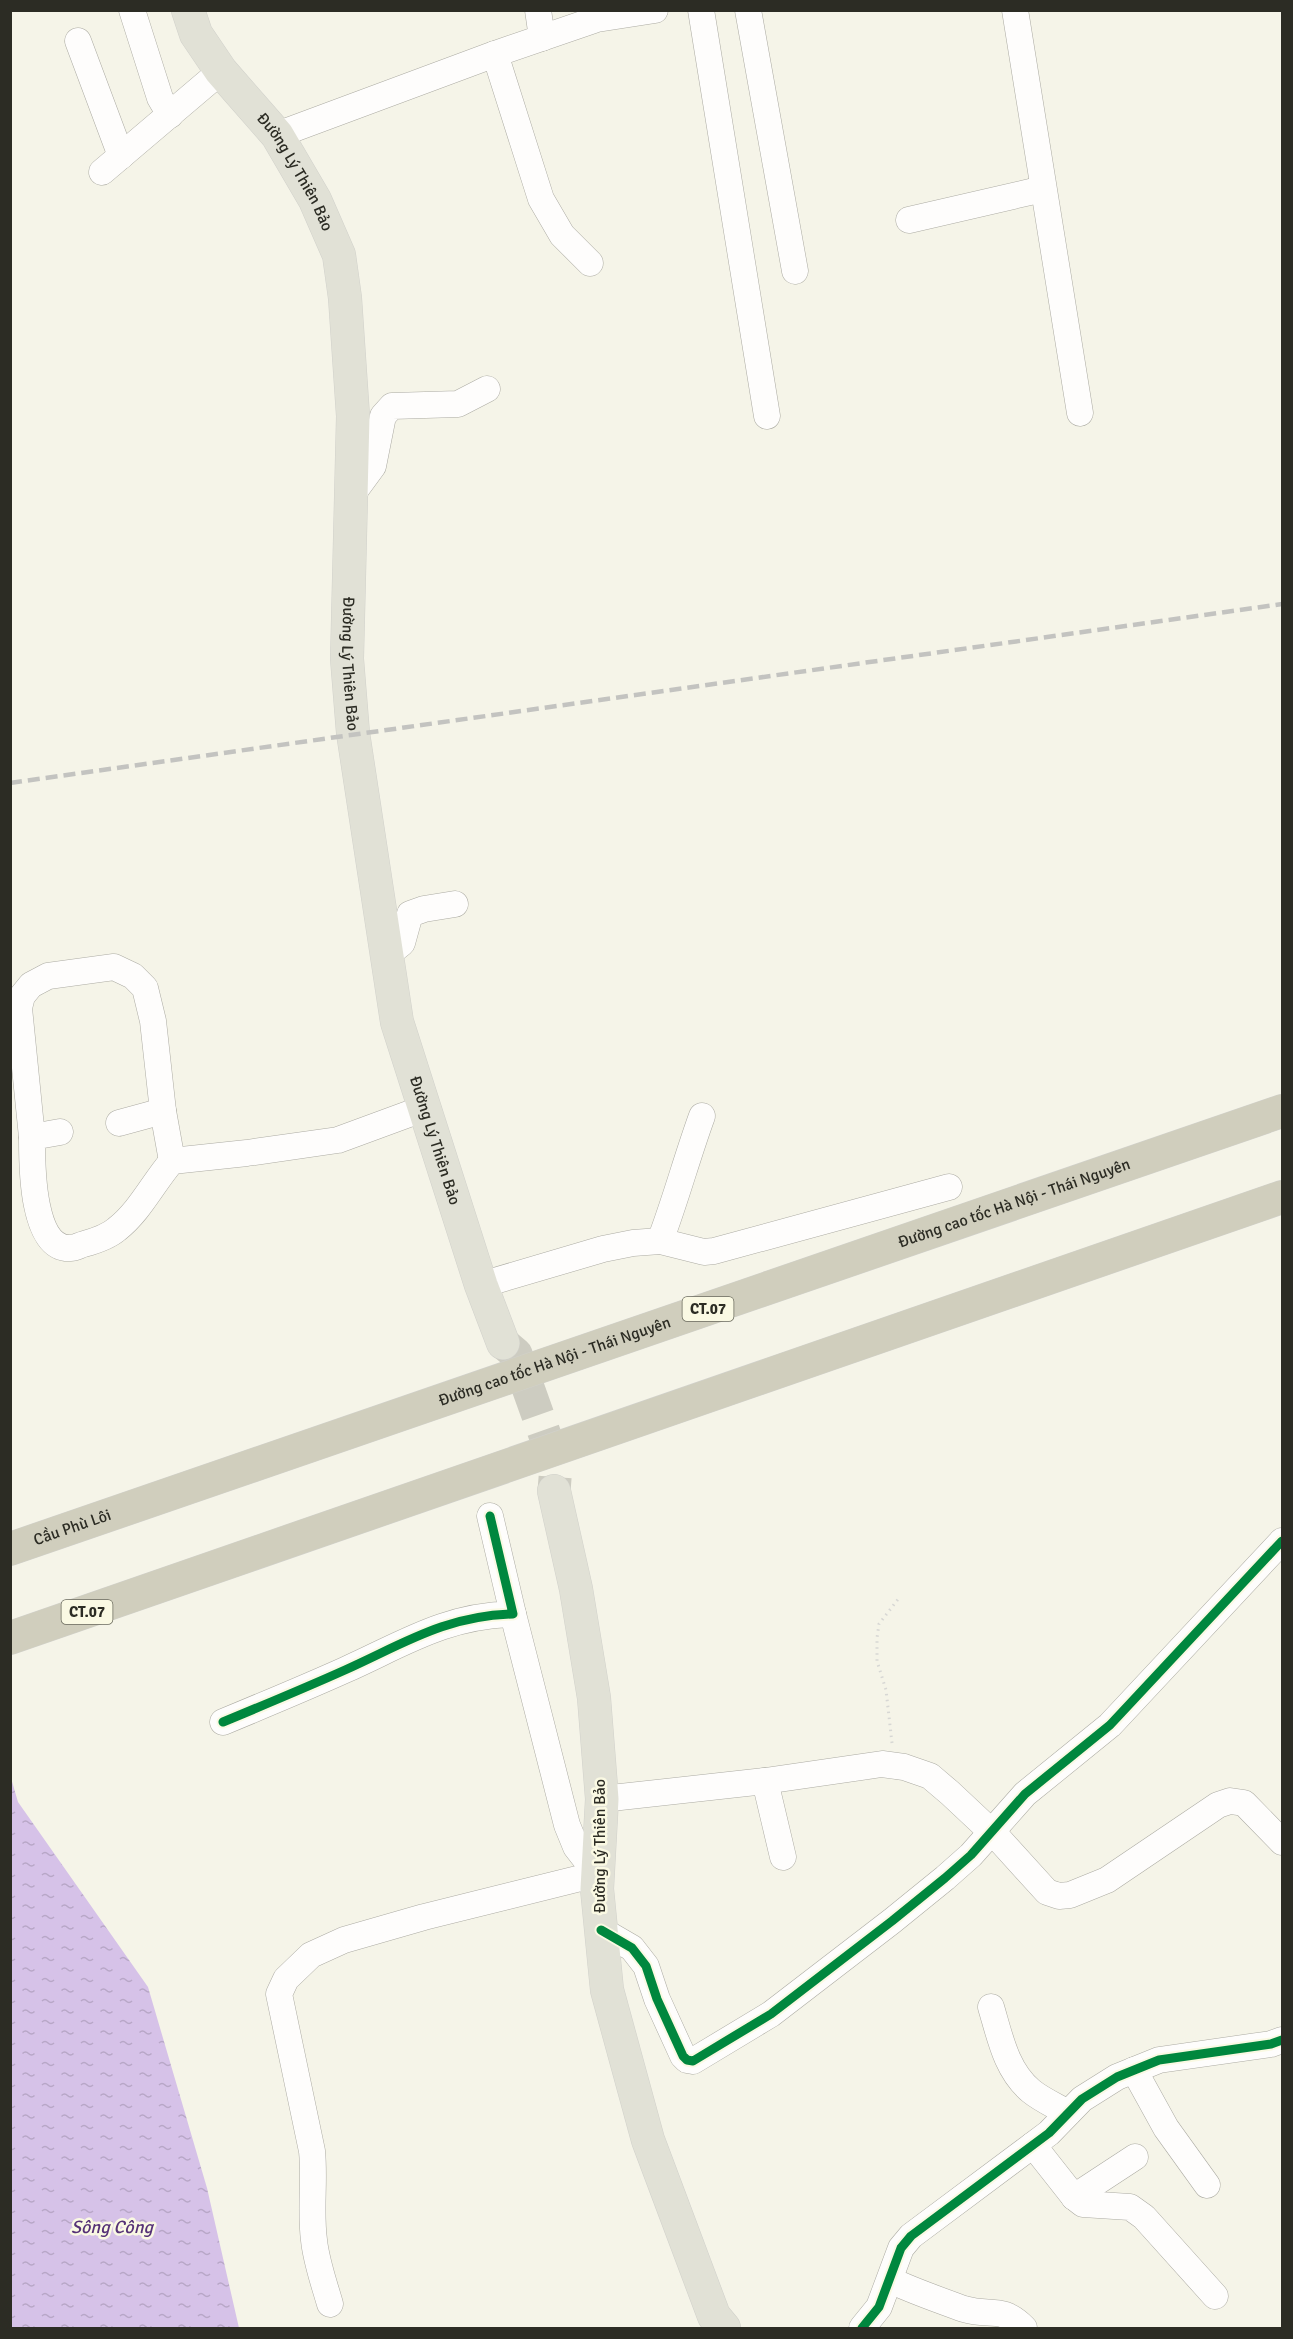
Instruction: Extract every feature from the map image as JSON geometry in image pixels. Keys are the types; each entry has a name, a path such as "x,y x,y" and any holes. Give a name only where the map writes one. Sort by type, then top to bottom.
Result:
{"highway":[{"name":"Đường cao tốc Hà Nội - Thái Nguyên","path":"134,1506 1282,1112"},
{"name":"CT.07","path":"10,1638 1282,1197"},
{"name":"Cầu Phù Lôi","path":"10,1549 134,1506"}],"main road":[{"name":"Đường Lý Thiên Bảo","path":"188,10 196,34 221,71 278,135 315,200 339,255 345,298 354,417 347,659 353,733 397,1022 503,1343"},
{"name":"Đường Lý Thiên Bảo","path":"554,1491 576,1589 594,1698 602,1799 597,1874 607,1990 648,2140 714,2316 724,2328"}],"street":[{"path":"132,10 160,98 170,115"},
{"path":"538,10 542,38"},
{"path":"278,135 495,54 597,19 655,10"},
{"path":"701,10 767,416"},
{"path":"748,10 795,271"},
{"path":"1015,10 1080,413"},
{"path":"78,41 121,156"},
{"path":"495,54 540,199 562,235 590,263"},
{"path":"102,172 221,71"},
{"path":"909,220 1043,189"},
{"path":"351,496 373,466 383,417 392,406 458,404 487,389"},
{"path":"387,955 402,943 410,914 424,909 455,904"},
{"path":"172,1161 163,1111 153,1021 145,987 133,975 114,967 48,976 31,985 22,996 19,1008 32,1137 35,1196 45,1231 57,1244 70,1249 117,1230 172,1161 338,1140 425,1108"},
{"path":"119,1123 163,1111"},
{"path":"660,1240 678,1195 686,1162 702,1116"},
{"path":"32,1137 60,1132"},
{"path":"482,1285 603,1249 660,1240 704,1252 714,1251 949,1187"},
{"path":"330,2304 314,2242 312,2151 279,1994 286,1979 310,1955 344,1940 424,1917 597,1874 576,1847 567,1825 490,1516"},
{"path":"601,1930 632,1948 646,1966 657,1999 683,2056 693,2061 771,2014 892,1921 971,1855 1025,1794 1110,1725 1282,1541"},
{"path":"223,1722 346,1670 433,1629 453,1622 513,1614"},
{"path":"602,1799 765,1781 882,1764 894,1765 930,1776 990,1832 1047,1892 1059,1896 1107,1880 1218,1805 1230,1801 1244,1803 1282,1842"},
{"path":"765,1781 783,1857"},
{"path":"991,2007 1007,2059 1017,2076 1032,2091 1068,2113"},
{"path":"862,2328 879,2307 901,2248 911,2236 1049,2133 1082,2098 1117,2077 1159,2060 1271,2044 1282,2040"},
{"path":"1134,2070 1166,2128 1207,2185"},
{"path":"1033,2145 1074,2197 1083,2204 1130,2207 1144,2217 1215,2296"},
{"path":"1074,2197 1135,2157"},
{"path":"890,2280 967,2310 1004,2313 1014,2318 1024,2328"}],"path":[{"path":"894,1765 886,1690 877,1661 877,1638 879,1624 899,1598"}],"water":[{"name":"Sông Công","path":"11,1778 18,1802 148,1987 207,2188 239,2328 11,2328"}],"tunnel":[{"path":"503,1343 516,1354 556,1466 554,1491"}],"railway":[{"path":"10,783 1282,604"}],"cycle path":[{"path":"223,1722 446,1625 489,1616 513,1614 490,1516"},
{"path":"601,1930 632,1948 646,1966 657,1999 683,2056 693,2061 771,2014 945,1878 971,1855 1025,1794 1110,1725 1282,1541"},
{"path":"862,2328 879,2307 901,2248 911,2236 1049,2133 1082,2099 1117,2077 1159,2060 1271,2044 1282,2040"}]}
